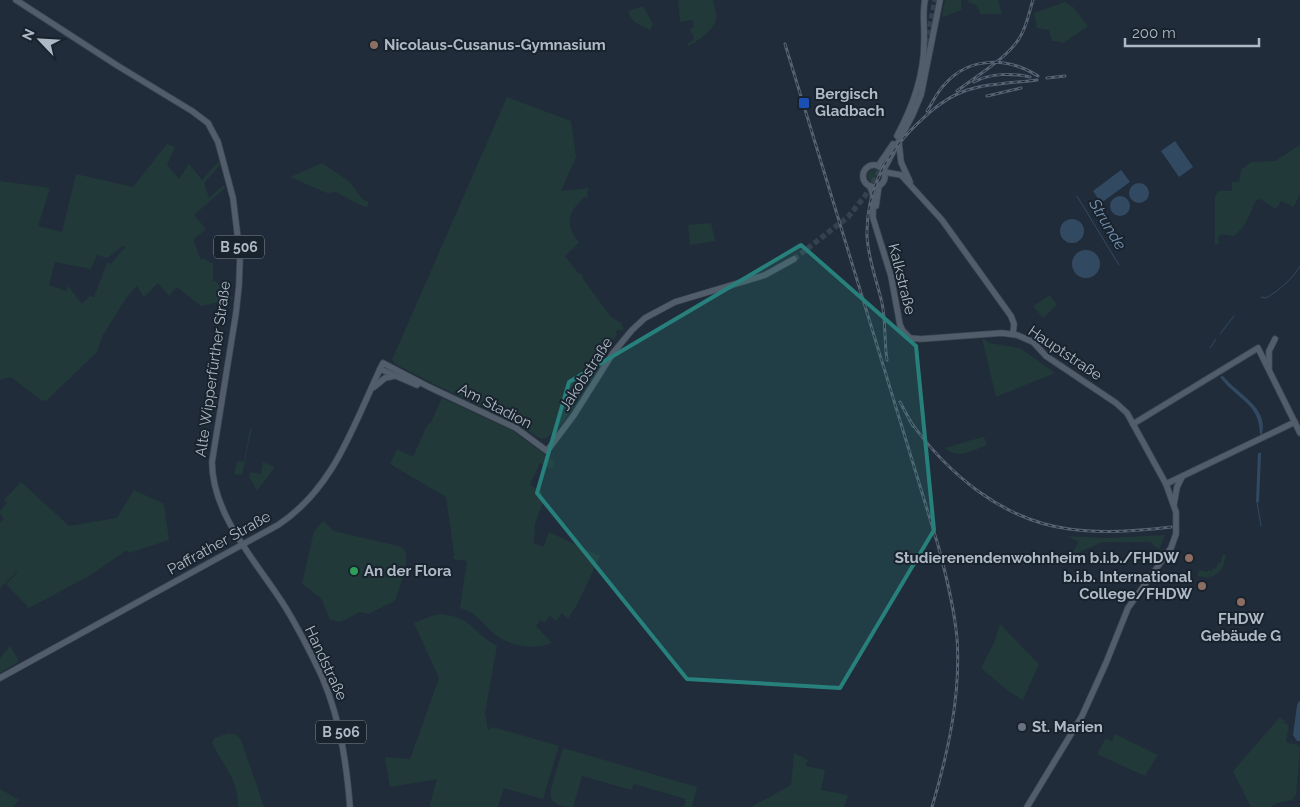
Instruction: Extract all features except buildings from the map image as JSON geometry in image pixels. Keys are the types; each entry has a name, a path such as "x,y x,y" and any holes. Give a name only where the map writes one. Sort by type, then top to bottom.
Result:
{"main road":[{"name":"Alte Wipperfürther Straße","path":"16,0 192,111 208,123 218,142 233,198 240,256 236,313 212,470 213,485 218,498 242,544"},
{"path":"878,166 897,137 915,96 924,49 925,0"},
{"path":"884,172 878,166 871,166 864,171 864,180 870,186 880,185 884,180 884,172 921,95 940,0"},
{"path":"924,25 935,23"},
{"name":"Hauptstraße","path":"900,140 901,162 913,188"},
{"name":"Hauptstraße","path":"884,172 901,174 942,220 1010,316 1014,324 1014,334 1033,342 1046,356 1116,403 1127,413 1166,484 1174,504 1177,519 1176,534 1172,548 1128,608 1082,716 1027,807"},
{"name":"Kalkstraße","path":"875,223 877,195 880,185"},
{"name":"Kalkstraße","path":"870,186 873,194 873,215 891,276 899,320 903,331 910,338 925,339 980,334 1014,334"},
{"name":"Jakobstraße","path":"547,451 564,432 613,353 632,330 650,314 674,302 765,275 794,259"},
{"path":"1268,370 1268,353 1275,339"},
{"path":"1133,424 1258,348 1300,433"},
{"name":"Paffrather Straße","path":"0,678 286,520 315,493 334,467 382,366"},
{"name":"Am Stadion","path":"382,366 399,377 418,385 429,387"},
{"name":"Am Stadion","path":"382,366 516,428 547,451"},
{"path":"371,390 385,378 391,376 399,377"},
{"path":"1166,484 1295,422"},
{"path":"1174,504 1177,487 1182,477"},
{"name":"Handstraße","path":"242,544 294,623 315,661 330,695 341,731 350,807"}],"highlighted area":[{"path":"801,245 916,346 934,530 840,688 687,679 537,493 569,382"}],"green space":[{"path":"678,0 713,0 716,13 716,20 708,32 687,47 688,43 694,38 689,28 693,28 693,21 680,22"},
{"path":"945,0 961,0 961,10 943,17"},
{"path":"968,0 998,0 1002,14 980,14 977,6 969,3"},
{"path":"1065,2 1073,7 1088,26 1062,44 1061,42 1052,41 1049,30 1037,28 1034,13"},
{"path":"643,6 653,24 650,30 639,25 629,15 628,11"},
{"path":"507,97 571,121 576,157 561,191 589,188 587,192 588,198 584,197 574,208 570,219 571,230 579,242 565,256 578,273 582,274 583,279 611,317 621,323 624,329 621,331 619,329 615,332 617,335 595,367 567,416 556,430 544,439 539,438 511,420 395,364 392,360"},
{"path":"167,144 175,147 167,165 179,179 189,164 202,180 219,161 220,165 204,183 209,198 224,185 225,188 194,215 206,229 193,240 201,260 203,258 213,264 213,281 216,281 225,294 233,297 233,299 201,306 177,287 169,296 158,283 144,297 138,285 126,298 103,335 97,352 47,400 42,401 11,377 1,379 0,381 0,181 50,188 38,226 62,232 76,174 133,187","holes":["123,246 126,246 110,265 108,261 94,297 90,296 82,304 68,286 66,291 49,285 55,262 91,269 97,255 107,258"]},
{"path":"1300,145 1300,194 1294,207 1281,201 1276,209 1260,199 1256,200 1248,219 1239,232 1234,236 1221,234 1218,238 1219,243 1215,245 1215,197 1218,191 1232,191 1232,182 1239,182 1241,170 1251,162 1275,161"},
{"path":"322,163 350,182 362,199 369,202 367,207 336,192 327,193 290,177"},
{"path":"871,169 877,169 881,176 877,183 871,183 867,179 867,173"},
{"path":"711,223 715,241 690,245 688,225"},
{"path":"1050,295 1057,305 1043,318 1033,306"},
{"path":"982,338 989,343 1020,348 1055,373 996,397"},
{"path":"442,398 513,431 555,462 552,469 540,463 530,485 543,492 541,497 544,500 535,523 534,543 543,547 549,532 600,556 577,605 568,619 562,613 556,621 550,616 544,623 541,620 536,626 552,643 526,647 510,643 496,635 472,614 460,608 467,561 453,559 454,554 446,497 390,464 397,449 413,457 428,423 430,424"},
{"path":"250,428 252,428 242,475 234,474 237,461 244,462"},
{"path":"984,437 987,445 966,453 950,452 945,448"},
{"path":"263,462 275,467 257,491 249,476 250,472 261,474"},
{"path":"21,482 69,526 117,518 134,490 164,504 169,540 129,553 127,550 89,576 29,608 6,584 17,571 0,588 0,523 4,519 0,511 7,503 4,500"},
{"name":"An der Flora","path":"323,521 334,531 398,546 404,550 406,565 395,601 368,614 360,612 340,622 330,620 321,598 302,584 314,531"},
{"path":"1165,535 1159,550 1150,542 1103,542 1070,556 1079,542 1067,536 1107,538"},
{"path":"1223,554 1226,555 1224,563 1218,573 1211,577 1209,575 1209,578 1197,576 1199,570 1208,572 1208,570 1212,571 1213,568 1216,569"},
{"path":"441,614 459,618 466,622 497,646 485,713 488,730 493,727 559,746 543,799 504,788 498,807 429,807 437,779 390,787 385,757 410,759 439,678 414,623"},
{"path":"1000,624 1039,664 1023,700 1007,690 981,668 994,643"},
{"path":"10,646 18,662 0,673 0,658"},
{"path":"1280,717 1285,721 1284,723 1289,724 1286,742 1298,745 1300,748 1296,795 1292,800 1277,803 1270,807 1251,807 1233,771"},
{"path":"229,733 237,735 241,740 264,807 238,807 238,798 233,781 212,743 214,738"},
{"path":"1115,734 1158,755 1145,776 1097,754 1106,738 1112,741"},
{"path":"563,748 697,787 692,807 684,807 686,799 634,784 631,790 582,776 573,807 558,805 551,799 551,788"},
{"path":"794,753 808,760 805,766 825,770 821,790 848,795 844,807 751,807 791,785"},
{"path":"0,789 19,800 13,807 0,807"}],"water":[{"path":"1175,141 1193,167 1179,177 1161,151"},
{"path":"1121,170 1130,182 1101,203 1093,191"},
{"path":"1139,183 1146,186 1149,193 1146,200 1139,203 1132,200 1129,193 1132,186"},
{"path":"1120,196 1127,199 1130,206 1127,213 1120,216 1113,213 1110,206 1113,199"},
{"path":"1072,219 1077,220 1083,226 1083,236 1077,242 1072,243 1067,242 1061,236 1060,231 1061,226 1067,220"},
{"path":"1086,250 1096,254 1100,264 1096,274 1086,278 1076,274 1072,264 1076,254"},
{"path":"1223,376 1250,402 1261,416 1263,424 1262,434 1260,434 1256,415 1246,402 1220,377"},
{"path":"1258,453 1261,453 1259,502 1256,502"},
{"path":"1299,701 1300,741 1297,741 1293,735"}],"waterway":[{"name":"Strunde","path":"1077,196 1119,265"},
{"path":"1261,297 1266,298 1280,288 1293,276 1300,266"},
{"path":"1220,334 1234,316"},
{"path":"1210,348 1216,339"},
{"name":"Strunde","path":"1257,502 1261,526"}],"tunnel":[{"path":"925,52 935,0"},
{"path":"794,259 848,217 865,196 886,161"}],"railway":[{"path":"957,91 1000,59 1015,45 1024,28 1033,0"},
{"path":"785,44 938,545 952,602 958,659 955,702 948,745 932,807"},
{"path":"927,111 945,84 966,68 978,64 990,62 1014,65 1038,76"},
{"path":"974,82 987,77 1002,75 1030,77"},
{"path":"1047,78 1065,76"},
{"path":"887,360 883,310 871,262 867,236 867,221 878,178 901,141 928,113 948,99 962,92 980,87 1037,80"},
{"path":"987,96 1021,88"},
{"path":"900,402 913,426"},
{"path":"910,421 941,459 959,476 999,505 1021,516 1044,524 1082,531 1146,530 1171,527"}],"place":[{"name":"Nicolaus-Cusanus-Gymnasium","path":"374,45"},
{"name":"Bergisch Gladbach","path":"804,103"},
{"name":"Studierenendenwohnheim b.i.b./FHDW","path":"1189,558"},
{"name":"An der Flora","path":"354,571"},
{"name":"b.i.b. International College/FHDW","path":"1202,586"},
{"name":"FHDW Gebäude G","path":"1241,602"},
{"name":"St. Marien","path":"1022,727"}]}
